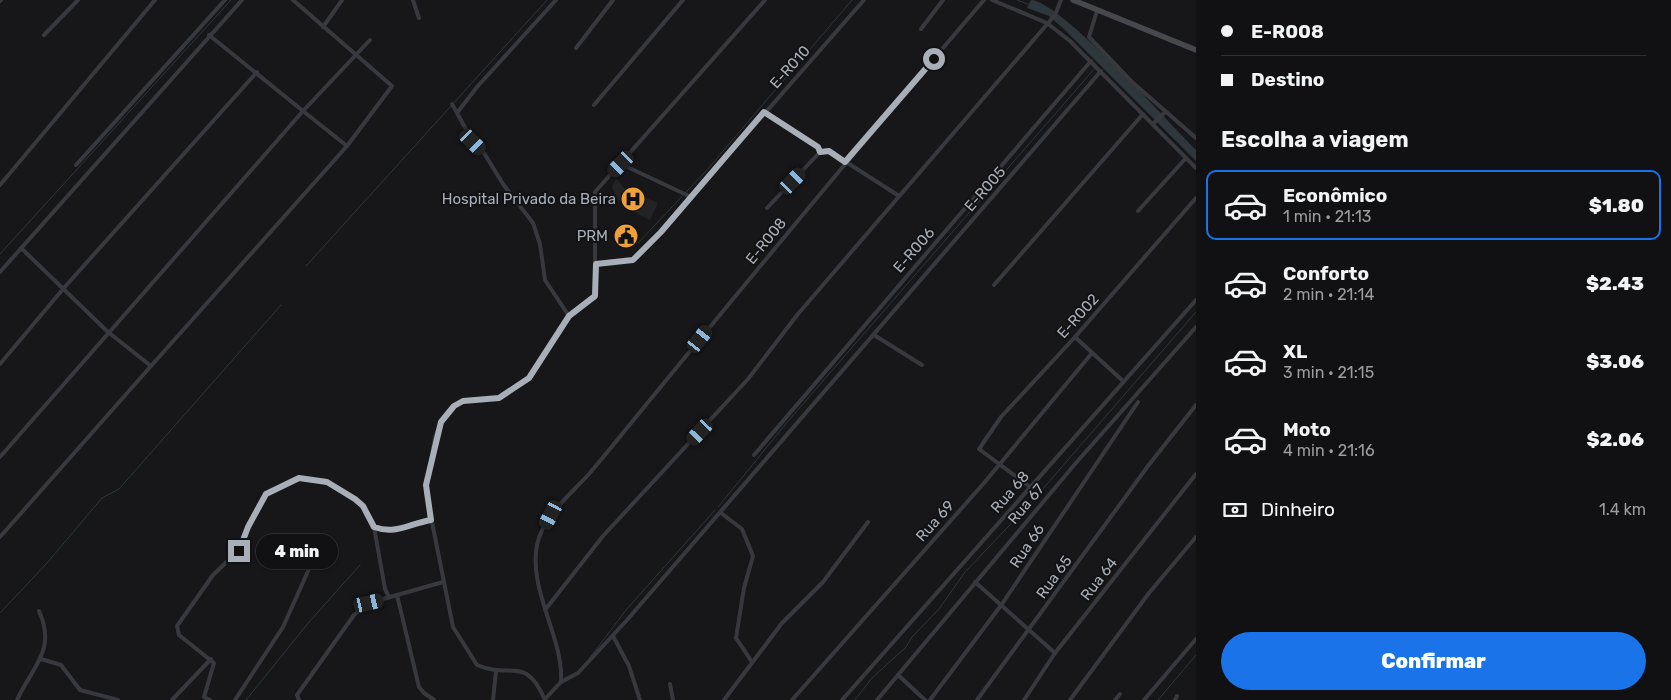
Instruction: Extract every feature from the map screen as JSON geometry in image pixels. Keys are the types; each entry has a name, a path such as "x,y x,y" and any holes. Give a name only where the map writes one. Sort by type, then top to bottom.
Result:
{"street":[{"path":"44,35 78,0"},
{"path":"0,185 155,0"},
{"path":"76,165 225,0"},
{"path":"0,272 209,34 242,0"},
{"path":"0,537 347,146 392,86 354,55 293,0"},
{"path":"323,26 342,0"},
{"path":"413,0 419,18"},
{"path":"457,112 477,87 556,0"},
{"path":"576,48 613,0"},
{"path":"594,105 683,0"},
{"path":"545,699 535,680 527,672 496,671 477,665 468,654 453,627 431,520 426,485 441,422 454,406 463,401 499,398 529,378 569,316 595,296 595,192 765,0"},
{"name":"E-R010","path":"596,264 633,260 691,197 864,0"},
{"path":"920,29 943,0"},
{"name":"E-R008","path":"561,682 561,662 545,610 536,559 540,536 558,506 606,453 845,162 984,0"},
{"path":"992,0 1047,23 1102,71 1196,168"},
{"path":"1004,5 1006,0"},
{"path":"545,610 603,536 748,379 798,314 1055,16 1061,0"},
{"path":"1073,0 1196,50"},
{"path":"1097,11 1089,36 1165,112 1196,138"},
{"path":"209,34 347,146"},
{"path":"0,457 303,111 370,40"},
{"name":"E-R006","path":"754,454 1091,61"},
{"name":"E-R005","path":"545,699 561,682 578,673 613,636 1102,71"},
{"path":"0,364 63,289 257,72"},
{"path":"452,104 472,140 484,153 503,184 533,223 540,244 545,280 569,316"},
{"path":"764,112 818,147 820,152"},
{"path":"1153,124 1165,112"},
{"path":"994,286 1143,114"},
{"path":"767,208 820,152 829,151 899,196"},
{"path":"1138,211 1186,158"},
{"path":"621,164 691,197"},
{"name":"E-R002","path":"999,465 979,450 1001,417 1075,337 1196,198"},
{"path":"21,248 108,332 150,366"},
{"name":"Rua 68","path":"842,700 1196,300"},
{"name":"Rua 67","path":"877,700 975,582 1196,327"},
{"path":"874,335 922,365"},
{"path":"1075,337 1123,381"},
{"name":"Rua 69","path":"792,700 999,465 1092,353"},
{"name":"Rua 66","path":"930,700 1002,604 1138,402"},
{"name":"Rua 65","path":"977,700 1148,466 1196,405"},
{"path":"999,465 1030,488"},
{"name":"Rua 64","path":"1024,700 1055,654 1196,474"},
{"path":"210,700 204,697 214,663 179,635 177,626 213,575 242,547 248,527 266,494 299,478 327,482 363,506 374,527 385,590 389,597"},
{"path":"721,513 742,529 753,556 744,588 736,638 752,662"},
{"path":"374,527 392,532 410,524 431,520"},
{"path":"724,700 782,623 822,582 868,522"},
{"path":"1070,700 1150,593 1196,537"},
{"path":"235,700 283,627 309,569"},
{"path":"299,700 297,695 354,615 368,604 443,582"},
{"path":"975,582 1002,604 1055,654"},
{"path":"382,600 385,590"},
{"path":"397,595 419,687 424,694 434,700"},
{"path":"17,700 41,659 46,635 38,611"},
{"path":"613,636 629,666 640,700"},
{"path":"1144,700 1196,639"},
{"path":"41,659 61,665 80,690 118,700"},
{"path":"172,700 211,659"},
{"path":"493,700 496,671"},
{"path":"898,675 925,700"},
{"path":"670,684 673,700"},
{"path":"1115,700 1120,694"}],"shaded area":[{"path":"1031,0 1045,5 1065,20 1114,65 1196,150 1196,161 1066,31 1049,16 1027,8"},
{"name":"Hospital Privado da Beira","path":"616,178 625,189 658,203 650,220 630,210 618,200 612,187"}],"waterway":[{"path":"0,254 231,0"},
{"path":"306,266 547,0"},
{"path":"638,243 706,171 852,0"},
{"path":"1017,0 1030,5"},
{"path":"718,507 789,420 1095,68"},
{"path":"0,613 47,563 102,498 119,489 281,305"},
{"path":"855,700 872,678 906,647 912,637 939,609 965,572 1028,506 1196,312"},
{"path":"589,659 626,610 715,510"},
{"path":"246,700 309,622 360,565"},
{"path":"1158,700 1196,655"}],"place":[{"name":"Hospital Privado da Beira","path":"633,199"},
{"name":"PRM","path":"626,236"}],"route":[{"path":"239,551 248,527 266,494 278,490 299,478 327,482 355,499 363,506 374,527 386,532 398,530 410,524 431,520 426,485 435,437 441,422 454,406 463,401 499,398 529,378 569,316 572,316 595,296 597,292 596,264 633,260 661,232 764,112 818,147 820,152 829,151 845,162 934,59"}]}
